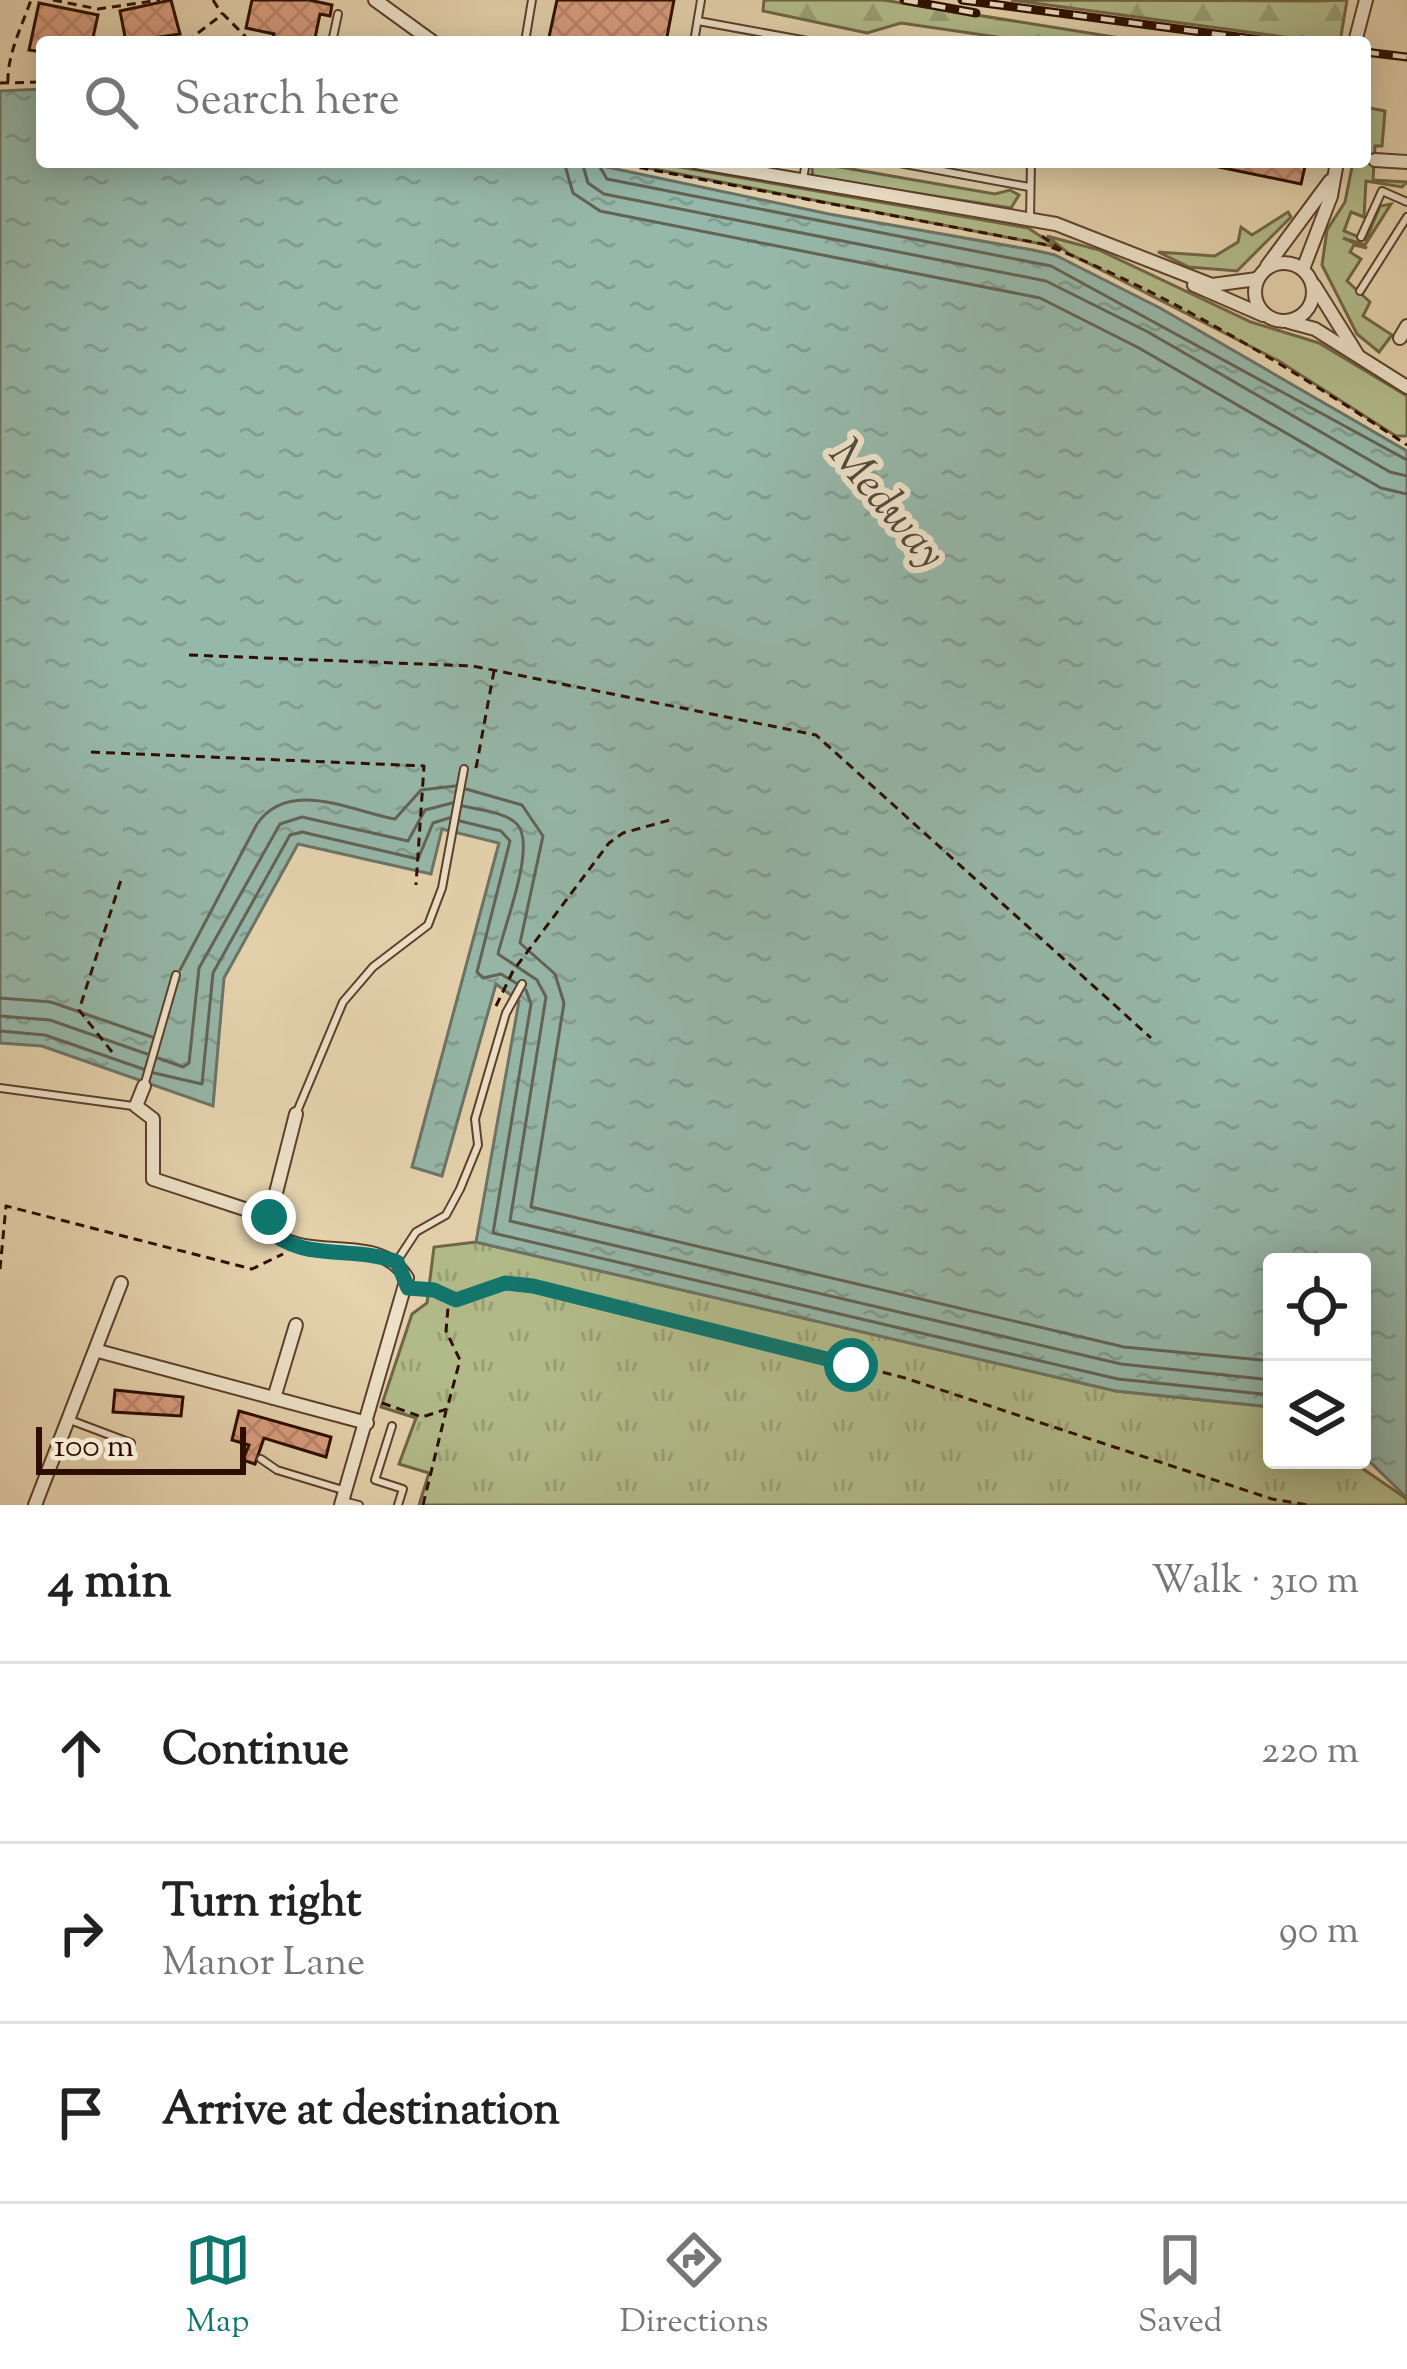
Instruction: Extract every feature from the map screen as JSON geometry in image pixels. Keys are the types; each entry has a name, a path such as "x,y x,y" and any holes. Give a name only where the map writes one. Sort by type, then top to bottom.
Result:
{"street":[{"path":"375,0 425,36"},
{"path":"1357,36 1365,4"},
{"path":"1375,160 1407,163"},
{"path":"727,168 1030,218 1084,233 1212,285 1287,262 1307,274 1360,358"},
{"path":"1275,319 1309,308 1307,274 1335,168"},
{"path":"1275,319 1256,300 1260,274 1331,180"},
{"path":"1183,277 1198,289 1275,319 1310,326 1407,386"},
{"path":"144,1086 136,1106 153,1119 153,1179 269,1217"},
{"path":"296,1114 267,1228 295,1248 354,1251 397,1262 408,1288 343,1499"},
{"path":"35,1505 121,1283"},
{"path":"274,1398 296,1325"},
{"path":"98,1351 367,1423"}],"lane":[{"path":"526,36 532,0"},
{"path":"695,36 701,0"},
{"path":"333,36 338,14"},
{"path":"698,21 780,36"},
{"path":"803,183 805,168"},
{"path":"927,168 1029,187"},
{"path":"1030,168 1030,218"},
{"path":"1361,237 1382,191 1407,202"},
{"path":"1360,291 1407,217"},
{"path":"296,1114 343,1002 373,967 428,925 442,888 464,769"},
{"path":"144,1086 176,975"},
{"path":"397,1262 416,1232 446,1215 460,1190 478,1145 476,1119 506,1013 522,984"},
{"path":"0,1088 136,1106"},
{"path":"70,1420 131,1443"},
{"path":"392,1426 375,1480 403,1489 398,1505"},
{"path":"261,1459 359,1505"}],"path":[{"path":"8,82 10,55 22,36 31,0"},
{"path":"52,0 98,9 160,0"},
{"path":"213,0 245,36"},
{"path":"195,36 223,14"},
{"path":"0,83 36,82"},
{"path":"642,168 1043,244 1064,252"},
{"path":"1044,238 1292,373 1406,443"},
{"path":"189,655 473,665 816,735 1151,1037"},
{"path":"91,752 424,766 416,885"},
{"path":"496,1006 513,971 609,843 623,833 670,820"},
{"path":"112,1052 79,1010 121,880"},
{"path":"0,1202 252,1269 295,1248"},
{"path":"0,1269 6,1206"},
{"path":"408,1288 456,1300 505,1283 581,1294 904,1378 1272,1499 1308,1505"},
{"path":"423,1505 460,1360 446,1331 449,1296"},
{"path":"374,1400 422,1417 447,1409"}],"green space":[{"path":"764,0 883,0 1108,36 991,36 901,23 867,33 763,11"},
{"path":"1011,0 1347,0 1341,36 1278,36"},
{"path":"1371,108 1385,111 1382,146 1375,146 1373,180 1407,182 1402,187 1366,181 1364,217 1351,212 1344,231 1366,240 1380,206 1391,204 1365,245 1343,238 1367,248 1354,245 1350,252 1361,259 1347,281 1370,302 1363,316 1392,335 1379,352 1357,334 1322,265 1327,230 1345,202 1352,168 1371,168"},
{"path":"648,168 685,168 1028,228 1057,247"},
{"path":"812,168 846,168 1019,195 1011,208 813,177"},
{"path":"1288,212 1291,217 1237,271 1189,267 1158,252 1215,256 1238,242 1241,227 1252,235"},
{"path":"1047,236 1099,250 1251,322 1319,343 1407,396 1407,436 1396,436 1279,361 1068,253"},
{"path":"476,1242 1116,1391 1263,1406 1263,1469 1363,1469 1407,1499 1407,1505 419,1505 429,1473 399,1464 416,1418 381,1407 412,1314 427,1303 434,1247"}],"water":[{"name":"Medway","path":"36,89 36,168 611,168 1055,255 1160,308 1407,451 1407,1498 1371,1463 1371,1253 1263,1253 1263,1406 1116,1391 476,1242 519,1001 496,984 442,1176 412,1167 499,843 442,829 431,874 298,844 224,978 213,1106 42,1046 0,1043 0,91"}],"building":[{"path":"171,0 180,34 125,36 120,11"},
{"path":"252,0 332,5 330,16 320,14 315,36 274,36 246,28"},
{"path":"557,0 674,0 667,36 549,36"},
{"path":"39,3 98,15 93,36 36,36 36,51 29,50"},
{"path":"1224,168 1305,168 1301,184"},
{"path":"115,1390 183,1397 181,1416 113,1412"},
{"path":"239,1411 331,1437 326,1457 264,1438 255,1464 243,1460 249,1445 232,1440"}],"railway":[{"path":"904,0 976,13"},
{"path":"962,0 1231,36"},
{"path":"1371,53 1407,57"}],"route":[{"path":"269,1217 267,1228 295,1248 354,1251 397,1262 408,1288 434,1290 456,1300 505,1283 581,1294 851,1365"}]}
